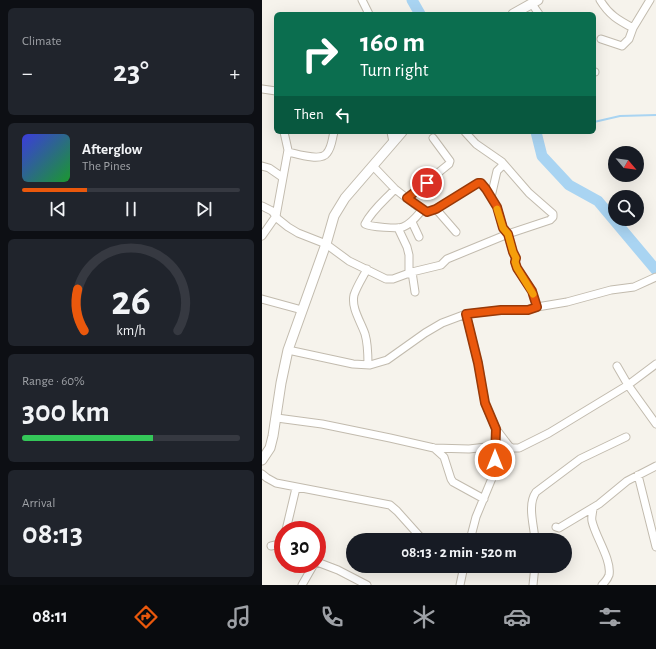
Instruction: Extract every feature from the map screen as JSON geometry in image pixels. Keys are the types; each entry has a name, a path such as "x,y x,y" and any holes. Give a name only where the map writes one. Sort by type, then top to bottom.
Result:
{"street":[{"path":"362,0 368,12"},
{"path":"600,0 611,15 633,28"},
{"path":"601,39 622,46 629,39 633,28 650,0"},
{"path":"517,12 536,1 539,12"},
{"path":"262,89 274,92"},
{"path":"262,236 276,216 282,176 288,152 284,134"},
{"path":"288,152 310,157 321,157 326,155 330,148 334,134"},
{"path":"391,134 393,142"},
{"path":"262,460 270,448 277,418 281,383 288,350 326,244 334,216 345,198 400,134"},
{"path":"262,206 272,211 288,227 298,233 326,244 349,261 386,279 393,279 441,265 447,259 508,234 550,220 553,217 553,214 529,193 502,162 476,144 467,134"},
{"path":"407,198 449,164 450,161 433,138"},
{"path":"491,197 495,176 497,171 502,166 502,162"},
{"path":"262,166 269,168 282,176"},
{"path":"373,166 395,189 422,210 427,212 436,209 478,183 481,183 497,207 503,228 508,234 516,258 515,262 517,268 532,291 537,307"},
{"path":"395,189 380,207 373,212 365,224 371,226 403,228 412,222 422,210"},
{"path":"436,209 456,232"},
{"path":"412,222 419,237"},
{"path":"398,228 407,247 415,292"},
{"path":"367,269 354,294 354,305 365,333 368,348 368,365"},
{"path":"288,350 353,364 368,365 380,363 388,360 425,332 442,323 466,314 501,310 528,310 567,302 611,290 634,287 656,277"},
{"path":"262,299 302,310"},
{"path":"466,314 478,363 485,403 496,429 512,448 518,448 549,433 628,385 656,364"},
{"path":"617,366 628,385 656,424"},
{"path":"277,418 322,424 434,448 469,449 494,446"},
{"path":"472,533 476,517 495,471 494,446 496,429"},
{"path":"534,533 532,497 536,492 580,459 626,437"},
{"path":"434,448 444,457 453,482 484,499"},
{"path":"556,527 559,528 593,508 626,481 656,466"},
{"path":"262,474 276,483 296,488 390,505 417,533"},
{"path":"638,475 656,547"},
{"path":"288,521 296,488"},
{"path":"593,508 592,520 596,535 603,547 609,570 609,576 602,585"},
{"path":"326,565 362,581 367,585"},
{"path":"302,585 309,573"},
{"path":"460,585 463,573"},
{"path":"533,585 534,573"}],"waterway":[{"path":"412,0 419,12"},
{"path":"596,122 620,116 656,115"},
{"path":"536,134 542,156 569,185 598,201 656,270"}],"slow traffic":[{"path":"497,209 503,228 508,234 516,258 515,262 517,268 529,285 533,294"}],"route":[{"path":"427,183 407,198 422,210 427,212 436,209 457,195 478,183 481,183 497,207 503,228 508,234 516,258 515,262 517,268 532,291 537,307 528,310 501,310 466,314 472,334 485,403 496,429 494,446 495,460"}]}
